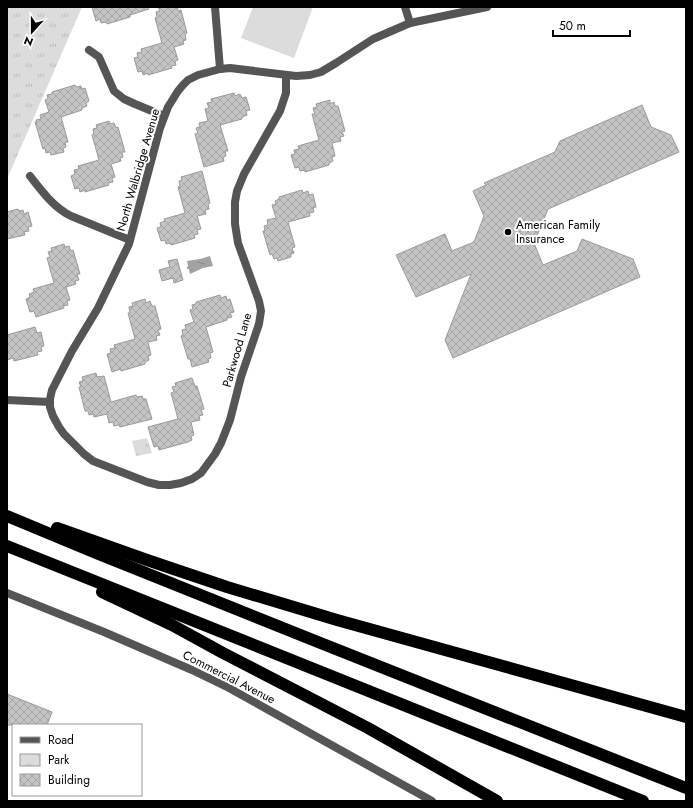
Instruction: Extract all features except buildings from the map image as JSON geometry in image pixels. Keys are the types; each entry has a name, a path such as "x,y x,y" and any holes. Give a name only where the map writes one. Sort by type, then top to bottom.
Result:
{"highway":[{"path":"7,515 61,529 147,560 337,620 686,718"},
{"path":"7,515 318,642 686,788"},
{"path":"7,547 172,625 368,728 497,801"},
{"path":"7,547 644,801"}],"street":[{"path":"215,7 220,69"},
{"path":"405,7 410,23"},
{"name":"North Walbridge Avenue","path":"50,402 52,390 60,373 98,308 130,240 164,116 170,104 188,80 198,75 230,68 296,76 310,75 321,72 367,42 410,23 487,7"},
{"path":"89,50 99,57 114,91 129,102 164,116"},
{"name":"Parkwood Lane","path":"50,402 50,407 57,424 64,434 84,454 93,461 147,482 159,485 170,485 192,479 201,472 215,454 230,420 241,377 259,324 261,311 259,301 238,243 235,224 235,202 237,191 244,174 280,111 286,93 286,75"},
{"path":"30,176 54,205 61,211 130,240"},
{"path":"7,400 50,402"},
{"name":"Commercial Avenue","path":"7,593 104,632 192,670 229,688 432,801"}],"green space":[{"path":"7,7 82,7 7,179"},
{"path":"253,7 313,7 294,58 241,38"},
{"path":"147,438 152,453 136,456 132,441"}],"water":[{"path":"210,256 213,266 203,268 190,274 189,269 187,269 187,261"}],"place":[{"name":"American Family Insurance","path":"508,232"}]}
